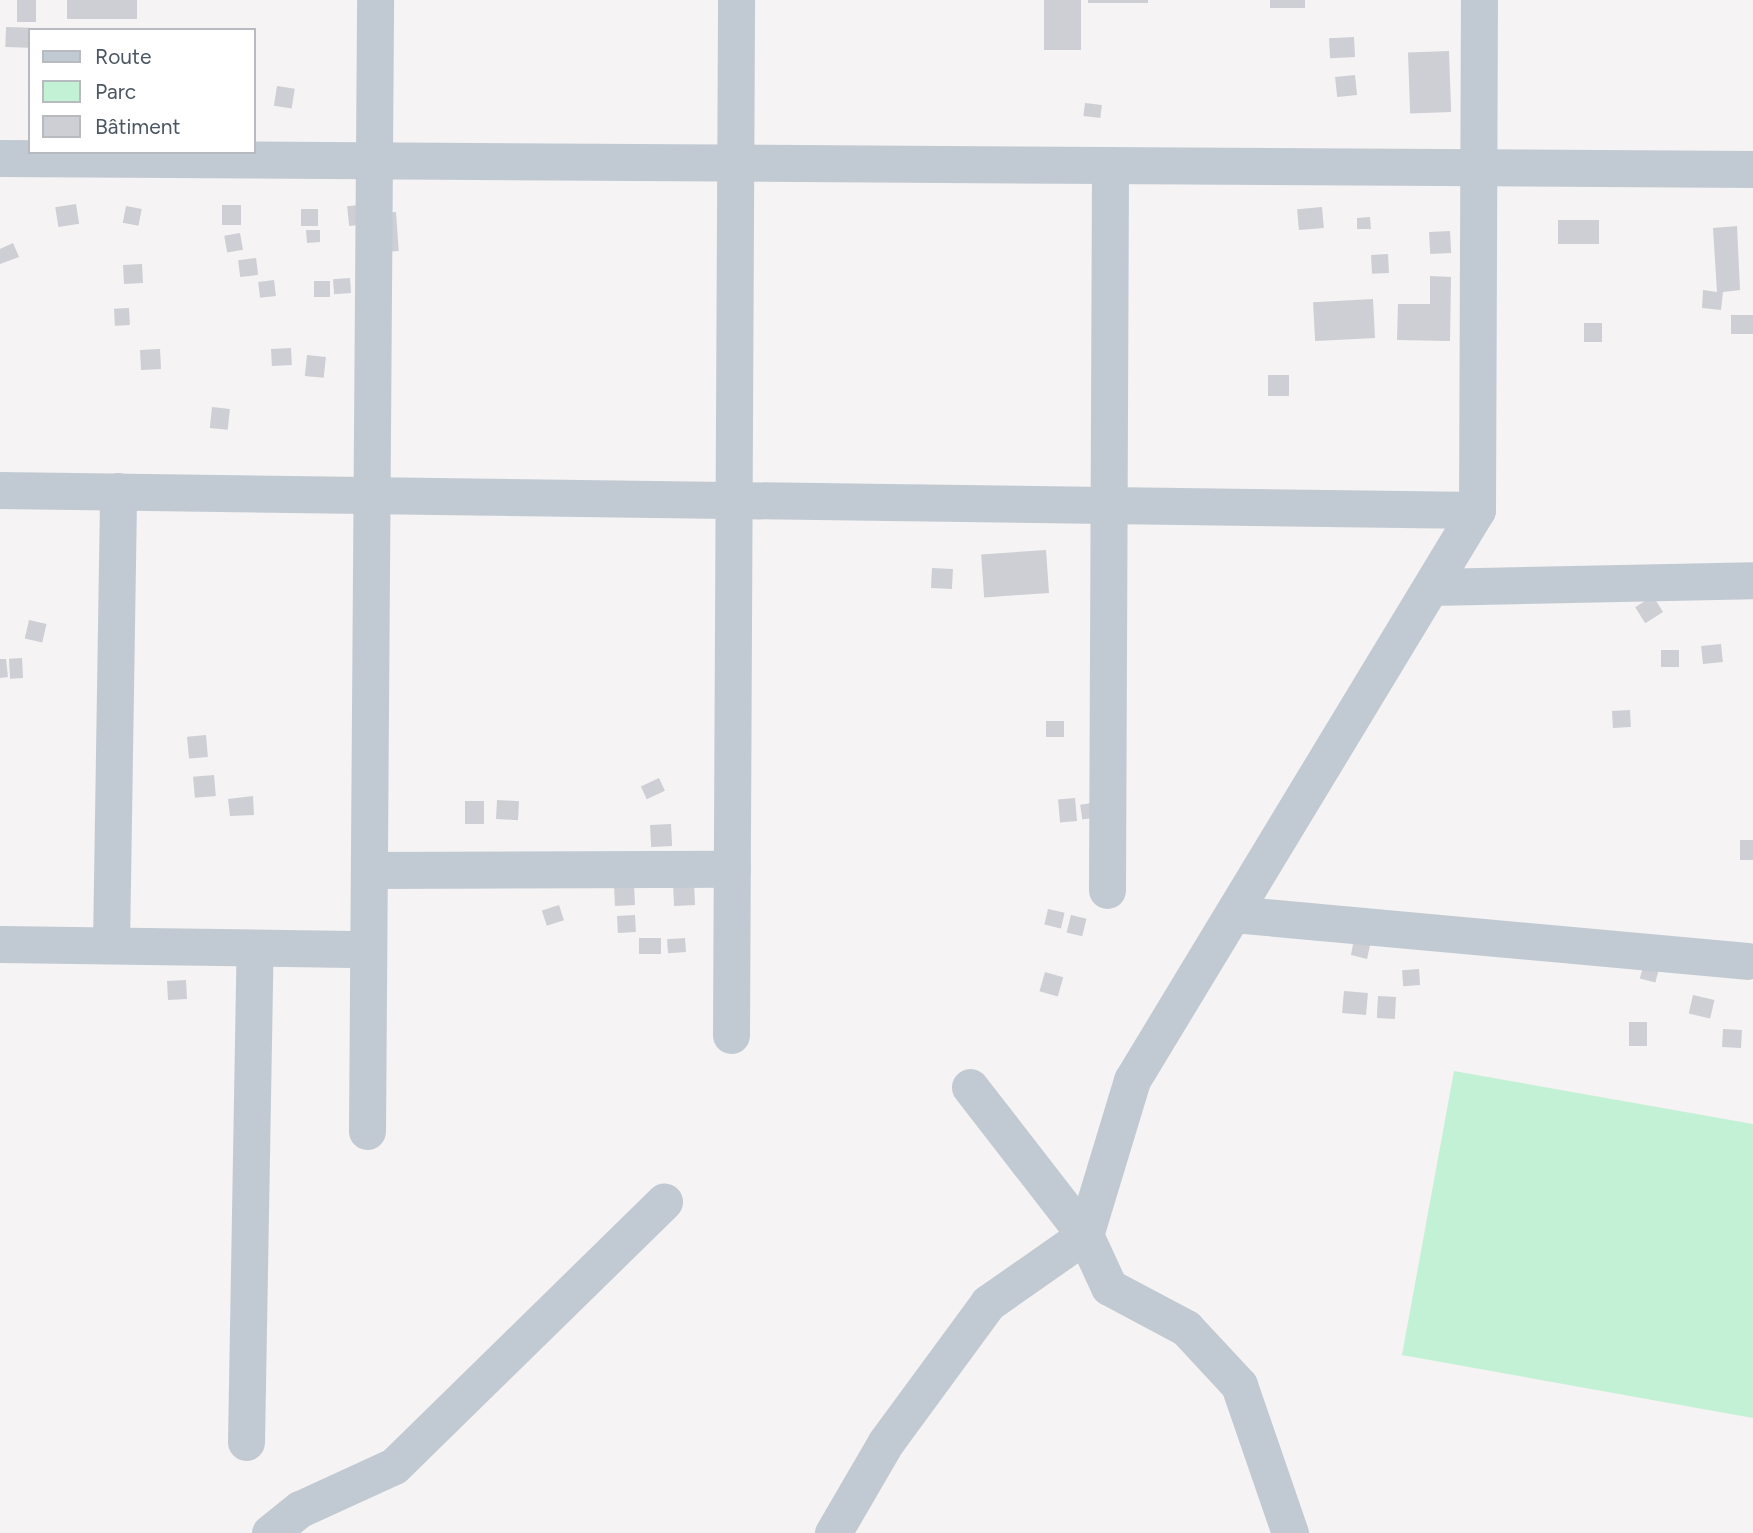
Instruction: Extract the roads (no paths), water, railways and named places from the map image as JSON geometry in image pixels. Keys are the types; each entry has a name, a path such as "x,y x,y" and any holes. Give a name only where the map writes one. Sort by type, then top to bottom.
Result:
{"street":[{"path":"368,1131 374,0"},
{"path":"731,1035 736,0"},
{"path":"833,1533 886,1442 988,1303 1085,1236 1132,1080 1477,510 1479,0"},
{"path":"0,158 1753,169"},
{"path":"1107,890 1110,165"},
{"path":"0,489 1477,510"},
{"path":"111,945 118,491"},
{"path":"1431,587 1753,580"},
{"path":"369,870 732,869"},
{"path":"1233,914 1747,961"},
{"path":"0,944 369,949"},
{"path":"246,1442 255,948"},
{"path":"970,1087 1085,1236 1109,1287 1186,1328 1239,1385 1290,1533"},
{"path":"270,1533 300,1509 394,1466 664,1202"}]}
